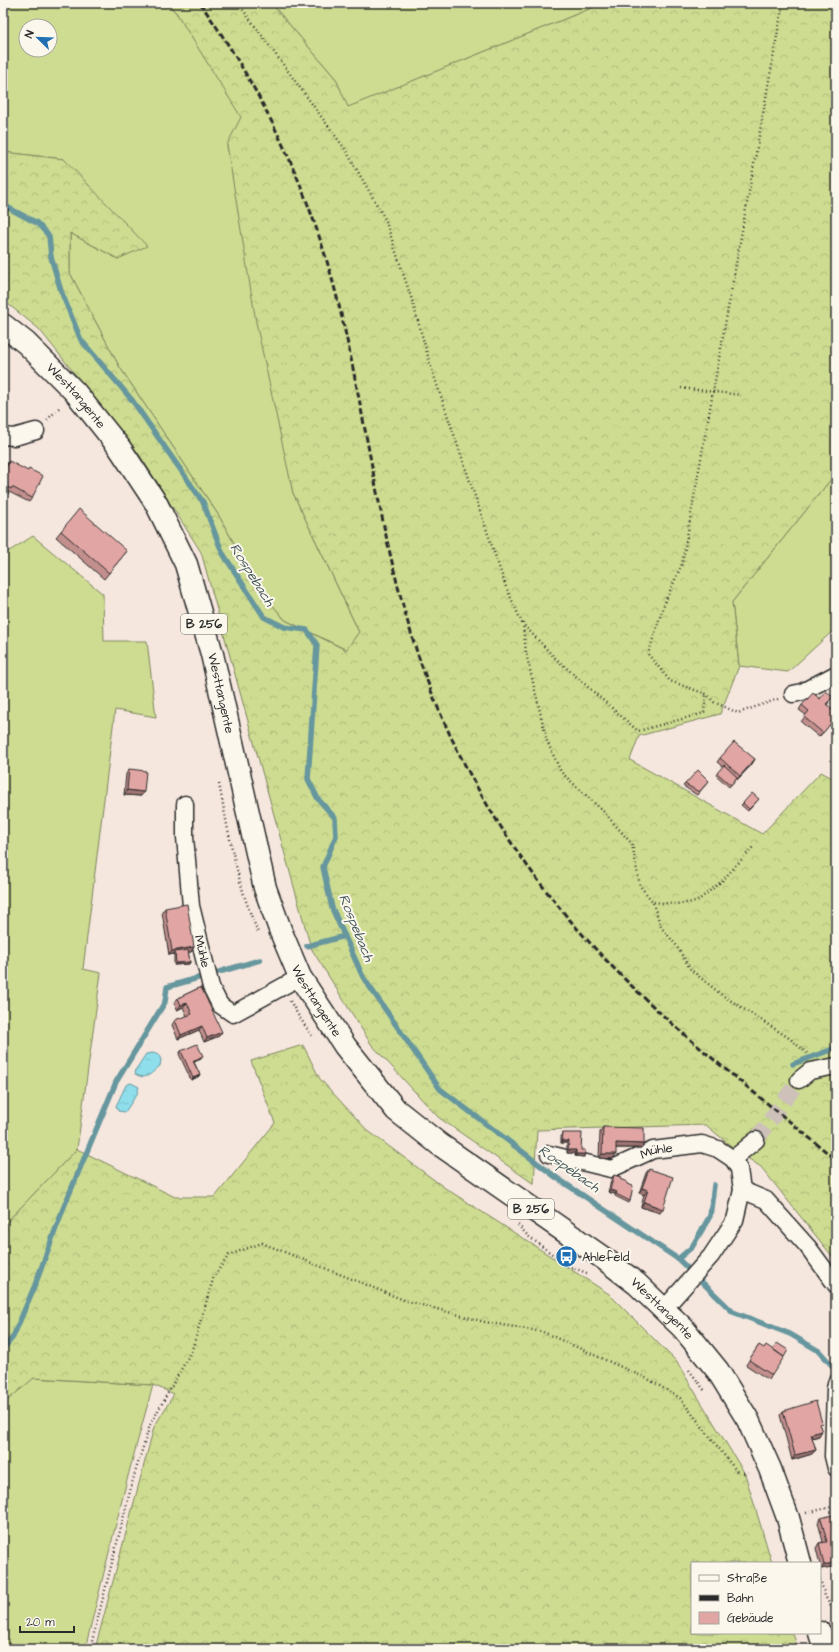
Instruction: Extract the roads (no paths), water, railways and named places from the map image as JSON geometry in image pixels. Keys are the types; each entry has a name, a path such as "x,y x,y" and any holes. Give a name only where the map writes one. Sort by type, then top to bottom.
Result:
{"main road":[{"name":"Westtangente","path":"3,325 26,343 74,392 119,446 156,503 186,564 212,654 265,888 281,932 291,982 396,1110 438,1144 606,1260 637,1284 683,1328 718,1371 748,1420 770,1469 788,1518 800,1562"},
{"path":"820,1634 825,1649"}],"street":[{"path":"3,436 14,437 36,431"},
{"path":"793,694 802,692 836,674"},
{"name":"Mühle","path":"185,804 185,837 191,906 211,987 220,1005 233,1014 291,982"},
{"path":"799,1080 810,1071 830,1067"},
{"path":"664,1309 711,1256 735,1220 742,1190 739,1169 733,1159 756,1140"},
{"name":"Mühle","path":"549,1154 611,1169 653,1150 702,1144 718,1149 733,1159"},
{"path":"742,1190 766,1200 808,1247 836,1285"},
{"path":"835,1386 834,1456 836,1468"}],"water":[{"path":"153,1053 159,1055 161,1060 160,1066 149,1075 143,1077 135,1074 136,1069 146,1054"},
{"path":"131,1083 139,1087 137,1094 125,1112 118,1111 116,1106 126,1085"}],"waterway":[{"name":"Rospebach","path":"3,205 37,223 49,236 51,257 61,291 81,340 132,400 203,502 222,552 264,617 284,627 307,630 317,645 308,779 318,799 335,818 336,836 323,867 332,908 363,977 440,1089 557,1178 678,1259 733,1312 790,1334 819,1351 836,1370"},
{"path":"307,946 345,936"},
{"path":"219,972 260,960"},
{"path":"3,1349 13,1337 35,1285 63,1209 116,1082 165,1002 167,987 198,978"},
{"path":"793,1064 833,1049 836,1045"},
{"path":"678,1259 692,1247 710,1216 714,1185"}],"tunnel":[{"path":"756,1140 799,1080"}],"railway":[{"path":"200,3 248,77 268,115 287,153 318,233 342,318 384,528 405,611 417,652 435,700 456,747 480,792 506,836 536,877 568,918 602,956 638,992 686,1036 836,1160"}],"place":[{"name":"Ahlefeld","path":"566,1257"}]}
